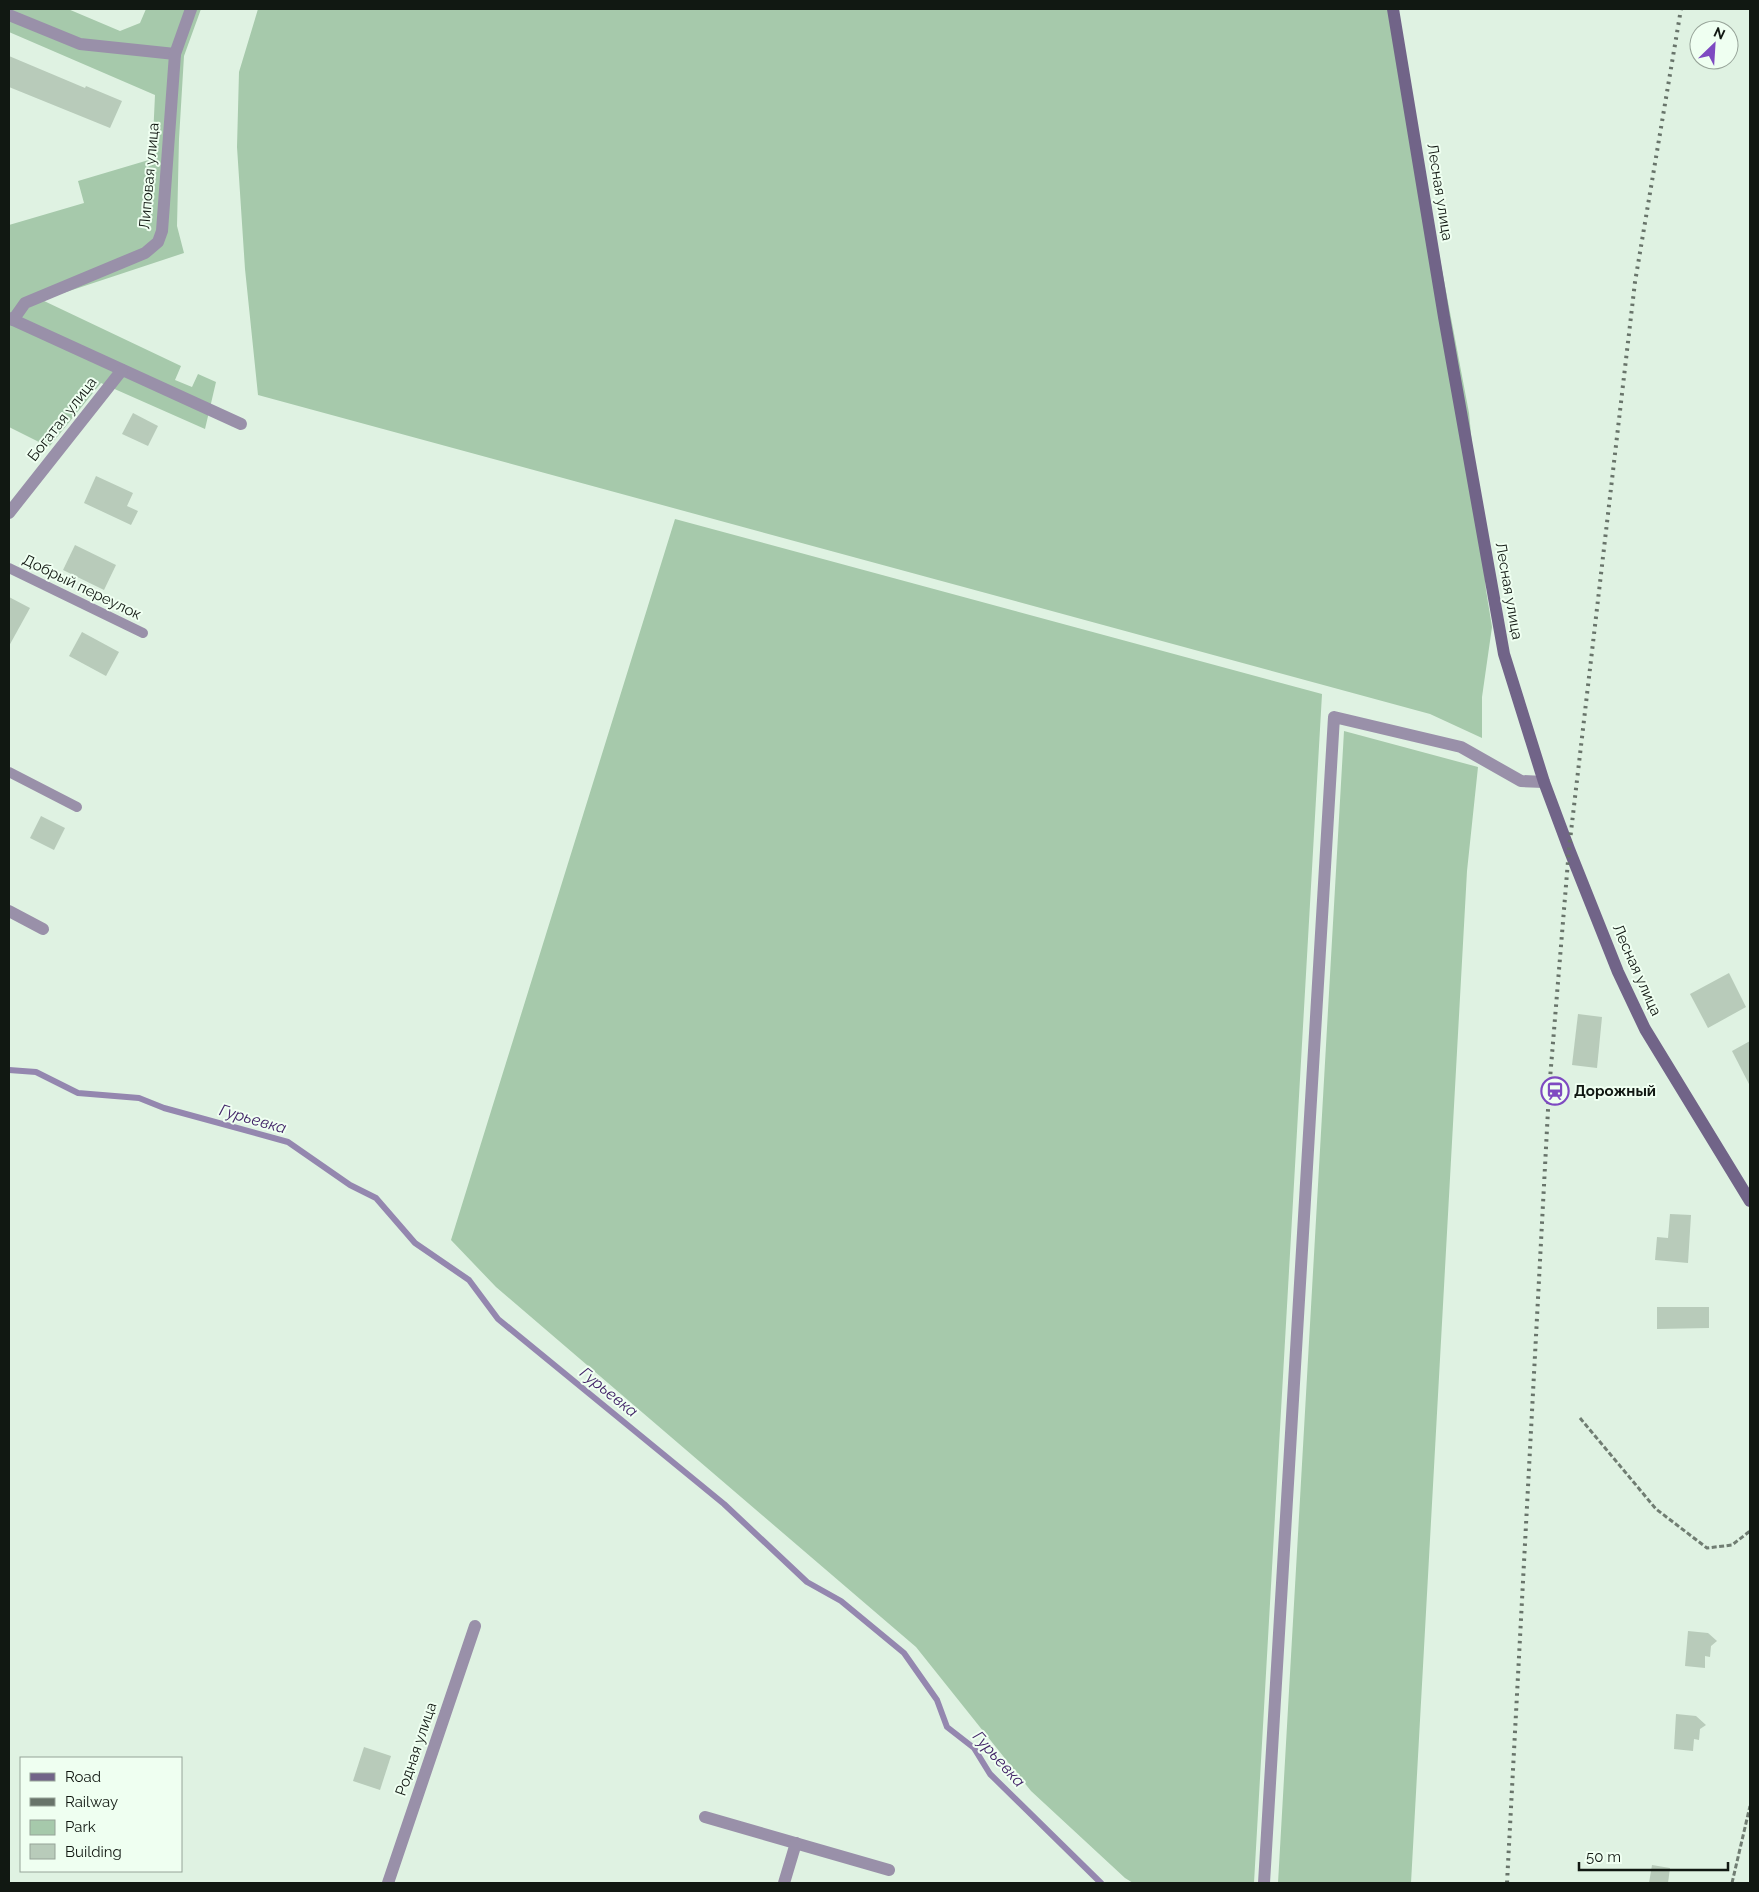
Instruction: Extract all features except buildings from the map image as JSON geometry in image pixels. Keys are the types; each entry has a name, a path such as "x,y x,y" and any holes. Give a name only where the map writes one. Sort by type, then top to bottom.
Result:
{"street":[{"name":"Липовая улица","path":"11,319 26,303 145,253 158,242 162,231 175,54 191,9"},
{"name":"Лесная улица","path":"1393,9 1444,317 1504,654 1544,782 1568,849 1615,963 1645,1029 1750,1201"},
{"path":"9,15 80,44 175,54"},
{"path":"11,319 241,424"},
{"name":"Богатая улица","path":"9,513 122,370"},
{"path":"1264,1883 1334,717 1460,747 1521,782 1544,782"},
{"path":"9,911 43,930"},
{"name":"Родная улица","path":"388,1883 475,1626"},
{"path":"705,1817 890,1870"},
{"path":"784,1883 796,1843"}],"lane":[{"name":"Добрый переулок","path":"9,568 143,633"},
{"path":"9,772 77,807"}],"path":[{"path":"1580,1418 1656,1509 1707,1548 1732,1545 1750,1532"},
{"path":"1732,1883 1750,1806"}],"green space":[{"path":"9,9 68,9 120,31 140,23 146,9 201,9 184,56 179,139 177,226 184,253 42,300 181,366 175,380 192,387 198,374 216,382 205,429 101,383 49,447 9,427 9,225 84,203 78,181 152,159 155,95 9,32"},
{"path":"258,9 1388,9 1401,53 1469,413 1486,590 1492,627 1482,697 1482,738 1430,714 258,395 245,269 237,147 239,72"},
{"path":"675,519 1322,694 1254,1883 1133,1883 1125,1878 1031,1791 916,1647 496,1287 451,1240"},
{"path":"1344,731 1478,767 1467,871 1411,1883 1278,1883"}],"waterway":[{"name":"Гурьевка","path":"9,1070 36,1072 78,1093 139,1098 164,1108 288,1142 350,1185 376,1198 415,1243 469,1280 498,1319 724,1504 807,1582 841,1601 904,1653 937,1700 947,1727 974,1748 990,1774 1101,1883"}],"railway":[{"path":"1507,1883 1549,1091 1569,849 1635,282 1681,9"}],"place":[{"name":"Дорожный","path":"1555,1091"}]}
